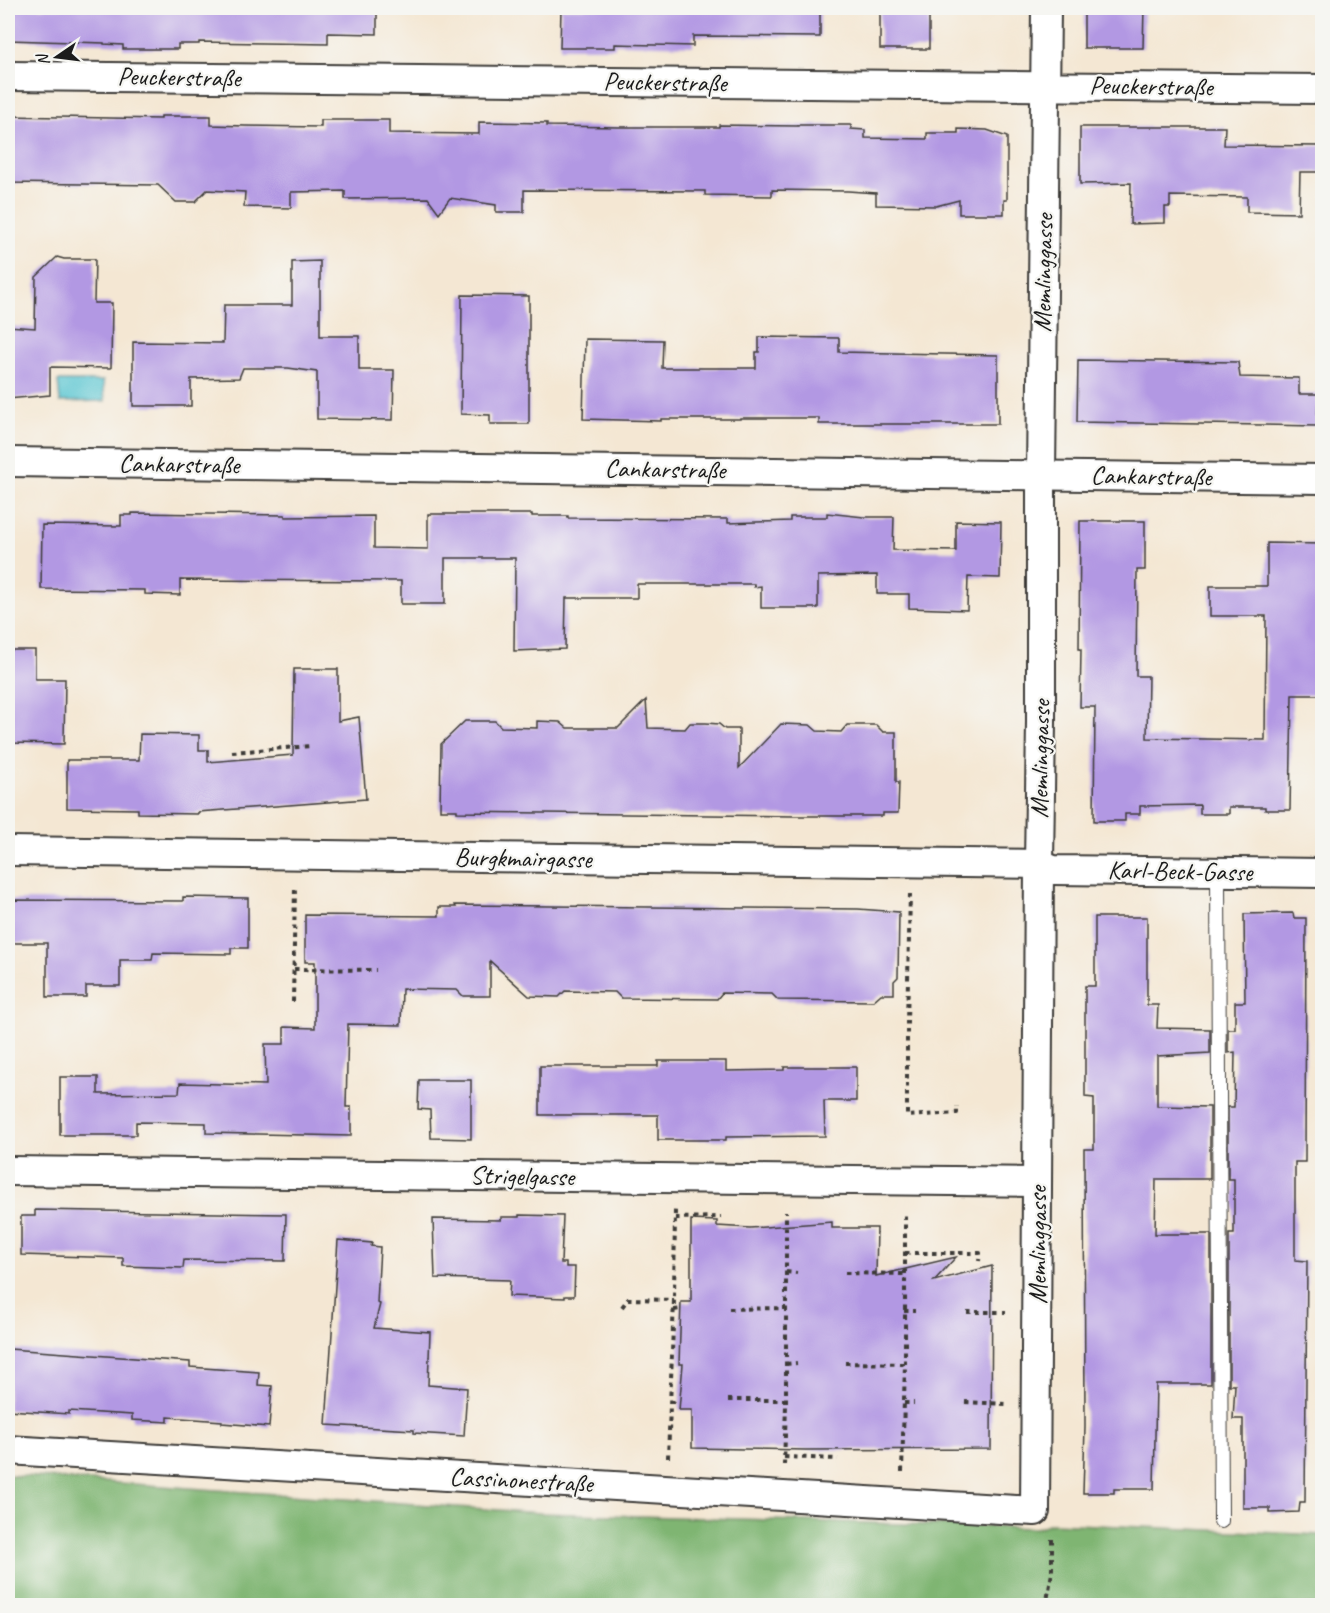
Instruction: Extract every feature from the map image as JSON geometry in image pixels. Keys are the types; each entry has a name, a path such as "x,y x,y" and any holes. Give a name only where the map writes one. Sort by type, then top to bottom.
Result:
{"street":[{"name":"Memlinggasse","path":"1035,1511 1046,8"},
{"name":"Peuckerstraße","path":"8,76 1323,89"},
{"name":"Cankarstraße","path":"8,462 1323,479"},
{"name":"Burgkmairgasse","path":"8,851 1039,864"},
{"name":"Karl-Beck-Gasse","path":"1039,864 1053,870 1323,873"},
{"name":"Strigelgasse","path":"8,1171 1037,1182"},
{"name":"Cassinonestraße","path":"8,1450 1035,1511"}],"lane":[{"path":"1218,872 1221,1521"}],"path":[{"path":"232,752 311,746"},
{"path":"293,1002 296,855"},
{"path":"911,863 907,1116 957,1113 957,1106"},
{"path":"294,969 376,970"},
{"path":"666,1489 674,1310 675,1178"},
{"path":"783,1496 786,1400 786,1179"},
{"path":"901,1503 905,1364 904,1180"},
{"path":"675,1218 721,1217"},
{"path":"905,1253 980,1253 979,1262"},
{"path":"786,1272 797,1273"},
{"path":"845,1273 905,1274"},
{"path":"622,1307 628,1299 674,1300"},
{"path":"729,1309 786,1308"},
{"path":"674,1310 681,1309"},
{"path":"904,1311 915,1311"},
{"path":"786,1364 797,1363"},
{"path":"845,1363 905,1364"},
{"path":"728,1400 786,1400"},
{"path":"670,1402 680,1402"},
{"path":"965,1402 1036,1405"},
{"path":"904,1403 914,1403"},
{"path":"784,1457 838,1459"},
{"path":"1035,1511 1052,1538 1052,1574 1046,1605"}],"green space":[{"path":"8,1475 540,1513 1035,1528 1052,1523 1322,1535 1322,1605 127,1606 8,1598"},
{"path":"8,1598 127,1605 8,1605"}],"water":[{"path":"58,381 103,381 105,401 60,402"}],"building":[{"path":"8,8 377,8 377,34 328,33 328,44 199,42 199,44 178,44 178,49 123,49 123,45 104,43 8,40"},
{"path":"561,8 820,8 820,37 693,36 693,46 615,44 615,48 560,48"},
{"path":"880,8 929,8 929,49 880,49"},
{"path":"1084,8 1144,8 1143,48 1084,48"},
{"path":"8,116 161,119 161,116 211,116 211,125 321,127 321,120 389,120 389,133 479,134 479,122 620,127 851,125 851,129 865,130 865,138 927,139 927,133 958,133 958,129 987,130 1007,137 1007,200 1004,200 1004,214 959,214 959,200 936,206 876,205 876,193 848,191 772,190 772,196 705,195 705,191 524,190 524,212 496,212 496,205 450,198 439,213 428,198 345,199 345,191 291,192 291,208 244,207 245,192 207,190 195,202 176,202 158,185 8,183"},
{"path":"1080,127 1225,127 1224,145 1322,146 1321,172 1300,172 1299,213 1247,212 1247,197 1170,196 1170,207 1165,207 1165,223 1130,224 1131,183 1080,184"},
{"path":"57,257 95,259 94,303 112,303 111,368 50,367 50,395 8,399 8,326 35,328 36,277"},
{"path":"320,261 320,336 359,336 359,370 394,370 393,420 317,419 317,372 288,368 243,368 239,378 191,379 191,406 133,406 133,342 223,343 224,305 292,305 292,262"},
{"path":"462,295 529,296 529,424 490,424 490,415 461,414"},
{"path":"759,337 839,338 839,352 998,355 998,424 819,424 819,418 661,419 661,421 583,419 585,339 663,340 662,368 756,368"},
{"path":"1078,360 1238,362 1240,377 1299,378 1299,394 1318,394 1317,426 1077,422"},
{"path":"132,513 285,515 285,517 374,516 374,548 428,549 428,514 728,519 728,523 790,521 790,517 827,517 827,513 894,517 893,550 956,551 956,521 1001,522 1000,578 968,577 967,610 909,608 909,594 877,594 877,575 818,576 818,608 761,608 761,586 754,587 754,584 637,584 637,598 566,598 565,649 514,651 515,558 445,558 445,604 401,604 401,581 180,580 180,595 145,594 145,590 41,589 42,525 121,526 121,515 132,515"},
{"path":"1080,521 1145,521 1145,570 1137,570 1136,676 1148,676 1147,738 1265,740 1266,616 1210,616 1210,586 1267,586 1267,543 1323,544 1323,695 1292,695 1290,810 1229,807 1229,814 1200,814 1200,805 1140,806 1140,814 1125,814 1125,821 1094,821 1095,707 1080,707"},
{"path":"8,650 35,650 35,679 65,679 64,744 8,743"},
{"path":"294,669 338,669 338,721 359,717 366,799 198,812 198,814 138,813 138,809 67,808 67,760 139,760 140,734 199,735 199,750 208,750 208,762 293,755"},
{"path":"646,700 648,728 685,729 690,723 706,723 719,724 725,729 739,729 739,768 781,724 810,725 817,731 841,732 847,725 876,725 883,732 896,732 898,813 883,813 883,816 794,816 440,810 441,744 465,721 495,721 501,727 537,728 537,721 560,722 567,728 618,728"},
{"path":"183,897 248,898 248,948 231,948 231,954 153,953 152,960 120,960 120,986 86,986 86,997 47,997 47,943 8,943 8,900 183,901"},
{"path":"455,905 858,909 899,912 898,977 894,981 894,994 881,994 873,1001 778,1000 772,994 722,993 717,999 621,998 615,992 565,991 559,997 529,996 490,961 490,996 463,996 457,990 402,989 401,1025 348,1024 346,1107 351,1107 351,1136 206,1133 206,1123 136,1122 136,1135 60,1135 60,1077 98,1077 98,1094 179,1093 180,1083 266,1085 265,1044 284,1044 284,1027 315,1028 315,962 305,962 305,915 439,916 439,907 456,907"},
{"path":"1293,913 1294,918 1306,918 1305,1162 1295,1162 1295,1260 1307,1261 1305,1502 1300,1502 1299,1512 1270,1513 1270,1508 1243,1508 1243,1419 1233,1419 1235,1385 1229,1385 1229,1234 1234,1234 1234,1179 1228,1179 1228,1107 1234,1107 1235,1052 1228,1053 1228,1029 1235,1029 1235,1002 1245,1002 1244,914"},
{"path":"1095,917 1147,917 1147,1005 1158,1005 1157,1028 1210,1029 1210,1053 1157,1056 1157,1106 1210,1107 1210,1179 1156,1179 1155,1234 1211,1234 1211,1384 1156,1384 1154,1489 1114,1489 1114,1493 1083,1493 1085,1427 1084,1149 1094,1149 1094,1098 1085,1097 1085,986 1095,986"},
{"path":"658,1061 726,1061 726,1071 784,1070 784,1067 856,1067 856,1101 824,1101 825,1136 658,1140 658,1115 540,1115 540,1066 658,1066"},
{"path":"419,1080 471,1080 471,1139 431,1138 430,1110 418,1109"},
{"path":"35,1210 286,1214 285,1261 184,1260 183,1268 123,1266 123,1258 21,1255 21,1216 35,1216"},
{"path":"519,1215 563,1216 561,1263 566,1263 566,1267 575,1267 574,1296 565,1296 565,1298 509,1296 510,1280 435,1278 433,1219 501,1220 501,1217 519,1217"},
{"path":"691,1220 717,1221 717,1226 750,1228 832,1222 832,1228 877,1228 876,1276 956,1257 934,1281 992,1266 991,1449 692,1448 692,1410 679,1410 683,1364 679,1364 681,1302 691,1302"},
{"path":"338,1240 372,1243 371,1246 380,1247 377,1303 380,1304 374,1328 430,1332 428,1385 467,1388 464,1436 414,1433 414,1430 326,1425"},
{"path":"9,1349 190,1362 190,1367 259,1372 258,1385 272,1386 269,1427 168,1417 168,1422 132,1420 132,1415 8,1410"}]}
